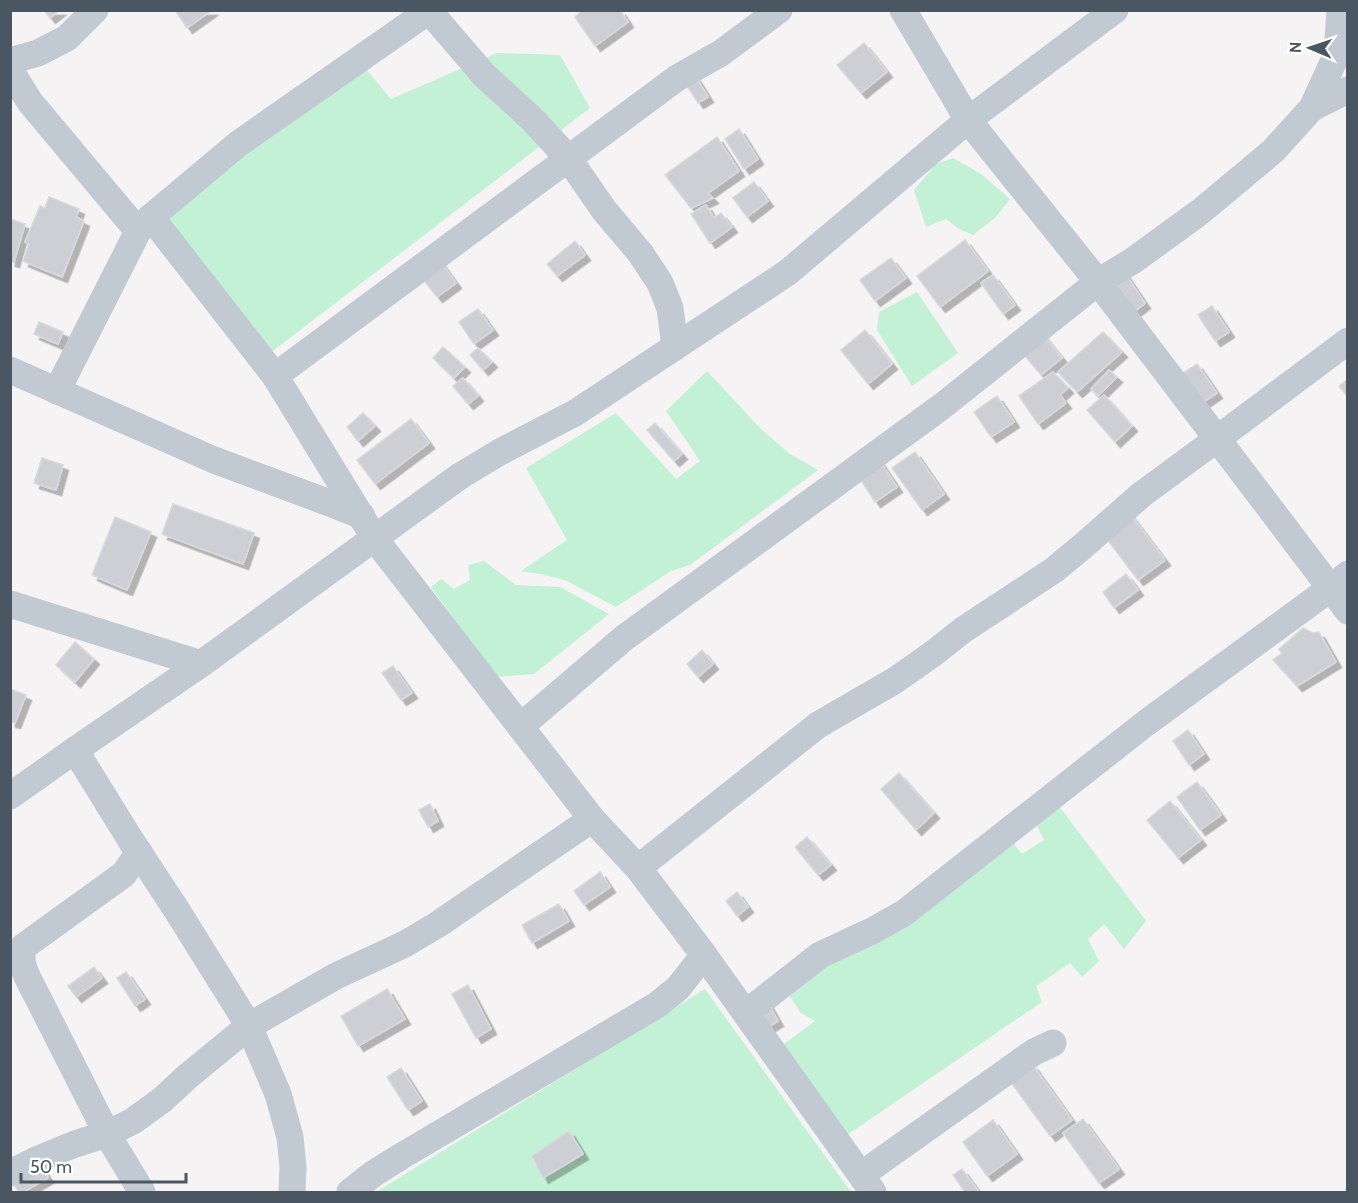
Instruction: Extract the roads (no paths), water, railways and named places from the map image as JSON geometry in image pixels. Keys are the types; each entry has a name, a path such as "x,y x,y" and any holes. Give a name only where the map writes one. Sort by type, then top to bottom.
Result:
{"street":[{"path":"10,61 38,53 67,38 95,10"},
{"path":"275,376 677,78 721,53 779,10"},
{"path":"903,10 968,120 1098,282 1217,440 1339,581 1347,611"},
{"path":"10,796 201,664 460,476 575,413 787,273 968,120 1116,10"},
{"path":"521,726 624,638 941,407 1098,282 1134,260 1200,212 1273,151 1312,108 1337,54 1340,10"},
{"path":"57,391 145,224 238,144 429,11 484,75 533,120 568,158 603,210 641,254 660,283 670,308 675,347"},
{"path":"10,70 30,102 145,224 275,376 375,539 592,819 638,868 704,955 867,1184 1034,1052 1053,1043"},
{"path":"1312,108 1347,90"},
{"path":"638,868 818,725 894,681 963,630 1054,570 1141,495 1347,341"},
{"path":"10,370 214,460 362,516"},
{"path":"746,1013 820,955 904,913 1146,723 1339,581"},
{"path":"10,604 201,664"},
{"path":"75,750 249,1026 278,1094 290,1137 293,1167 292,1192"},
{"path":"10,1173 75,1144 107,1134 133,1121 162,1100 249,1026 336,976 405,944 437,926 592,819"},
{"path":"139,852 124,874 23,947 21,957 35,992 107,1134 142,1192"},
{"path":"350,1192 400,1157 657,1005 678,988 704,955"}]}
